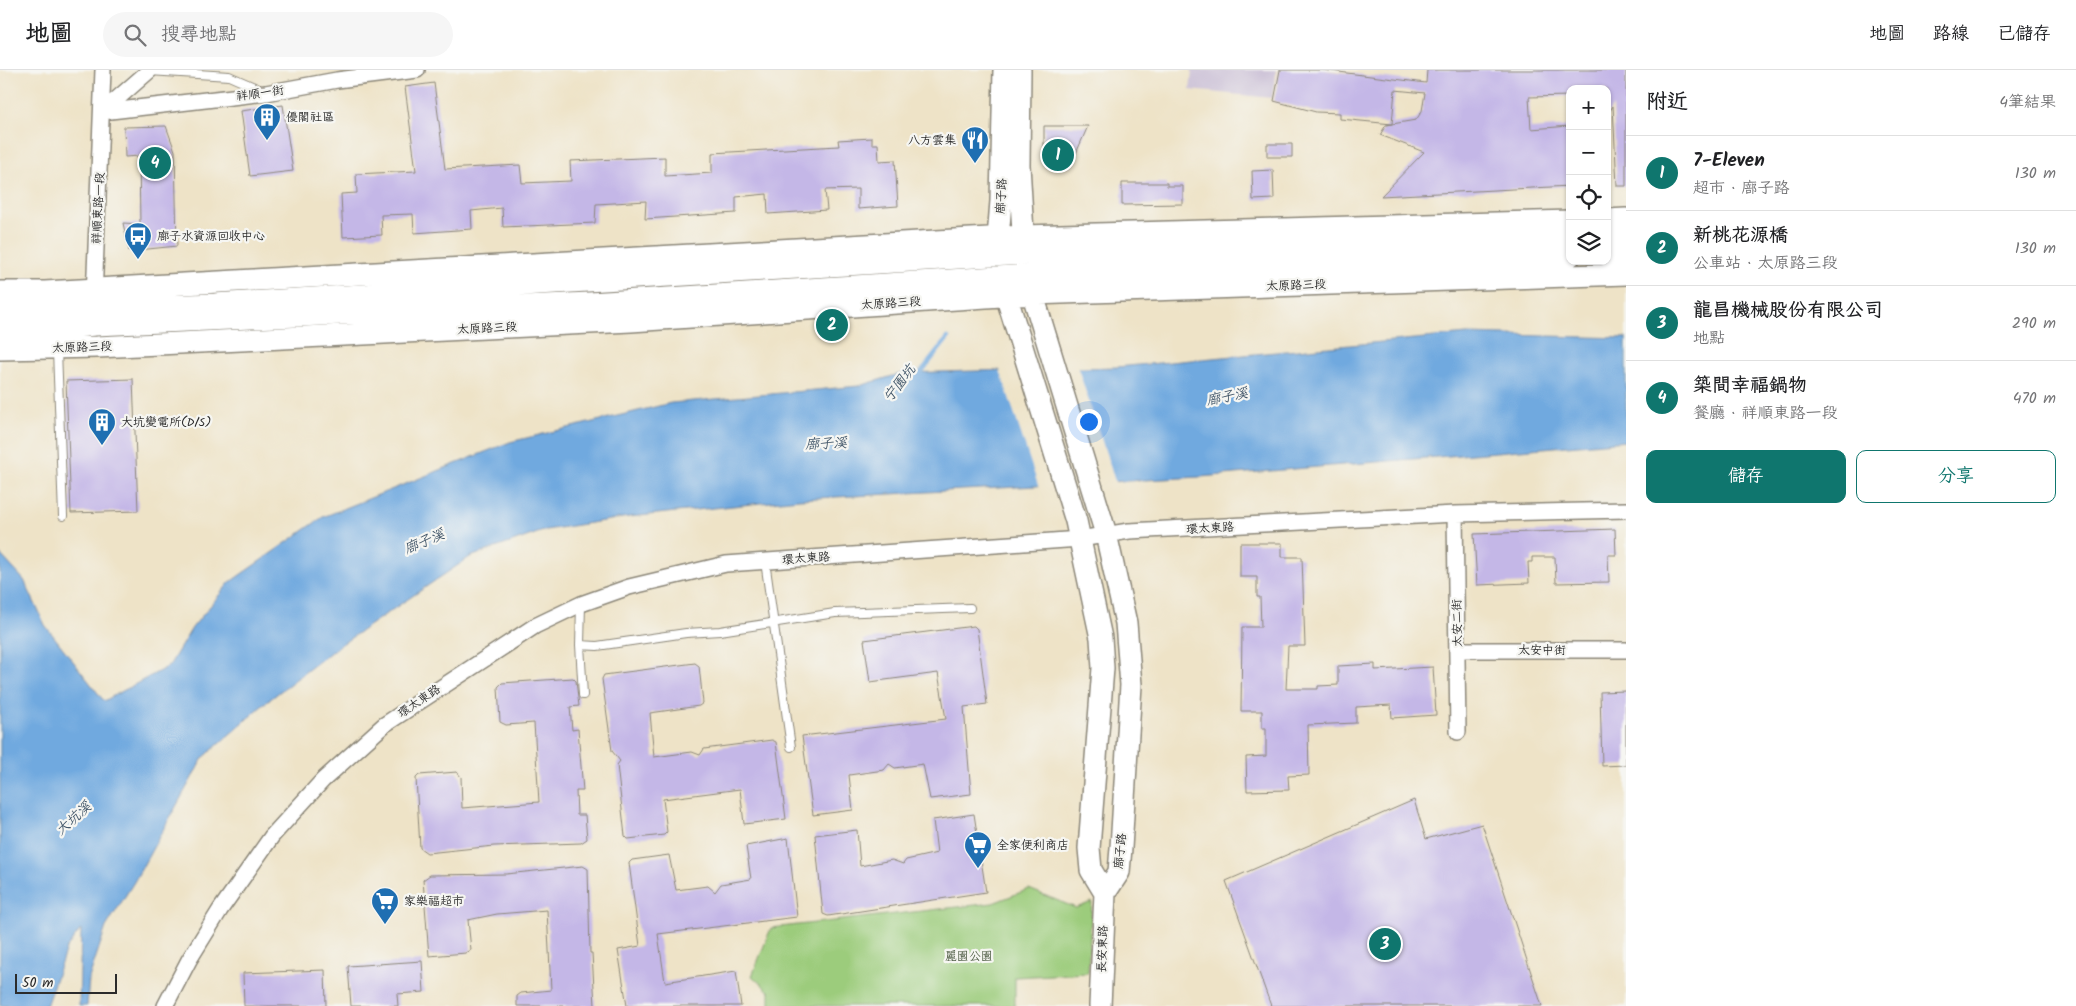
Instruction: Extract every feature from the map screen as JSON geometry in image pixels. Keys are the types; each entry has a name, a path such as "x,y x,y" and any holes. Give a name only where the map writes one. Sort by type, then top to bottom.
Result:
{"main road":[{"name":"廍子路","path":"1004,70 1001,201 997,248 1003,286 1012,319 1078,530 1101,638 1103,668 1090,848 1091,870 1104,893 1119,872 1131,685 1126,622 1104,527 1030,284 1024,245 1019,165 1020,70"},
{"path":"1611,220 1626,219"},
{"name":"太原路三段","path":"43,326 94,308 1024,245 1566,221"},
{"path":"1611,237 1626,236"},
{"name":"太原路三段","path":"1024,245 1566,238"},
{"path":"1611,255 1626,254"},
{"name":"太原路三段","path":"43,326 97,347 631,321 1030,284 1566,256"},
{"name":"太原路三段","path":"1030,284 1626,274"},
{"name":"太原路三段","path":"43,326 94,308 590,303 1003,286"},
{"path":"0,292 43,326"},
{"path":"0,311 43,326"},
{"path":"0,330 43,326"},
{"path":"0,349 43,326"},
{"name":"長安東路","path":"1100,1006 1104,893"}],"street":[{"name":"祥順東路一段","path":"97,347 94,308 103,70"},
{"name":"祥順一街","path":"102,112 266,92 337,80 417,70"},
{"path":"102,112 149,71"},
{"name":"環太東路","path":"165,1006 193,953 220,910 272,836 323,780 384,725 434,690 535,626 582,604 629,587 702,568 1104,527 1455,514 1626,510"},
{"name":"太安二街","path":"1455,514 1458,732"},
{"name":"太安中街","path":"1458,650 1626,650"}],"lane":[{"path":"149,71 229,76 266,92"},
{"path":"43,326 63,516"},
{"path":"765,561 791,747"},
{"path":"582,604 580,645 583,695"},
{"path":"580,645 597,646 686,632 720,631 854,611 970,608"}],"shaded area":[{"path":"1192,70 1276,70 1272,98 1190,90"}],"green space":[{"name":"麗園公園","path":"1029,889 1076,908 1092,902 1088,973 1015,977 1015,1006 770,1006 770,992 752,976 771,928 993,903"}],"water":[{"path":"1467,334 1626,338 1626,441 1200,477 799,499 629,517 546,530 470,557 336,648 264,704 203,758 134,882 106,927 89,978 87,1006 79,1006 81,929 66,949 46,1006 0,1006 0,554 24,580 45,625 104,701 169,666 192,628 230,582 323,517 510,442 671,403 859,386 903,373 1117,367"}],"pier":[{"path":"1077,365 1116,484 1039,488 999,367"}],"building":[{"path":"1280,70 1323,70 1426,83 1427,70 1626,70 1626,186 1617,186 1611,85 1566,85 1566,96 1529,97 1531,129 1566,126 1566,186 1381,196 1424,152 1380,135 1386,125 1392,124 1340,119 1340,113 1316,112 1274,101","holes":["1395,90 1425,93 1422,111 1416,120 1392,124"]},
{"path":"434,83 445,169 520,165 522,183 571,181 570,161 665,157 665,176 712,173 712,153 839,146 838,140 872,138 872,144 878,144 879,161 895,160 898,206 858,209 858,189 825,190 827,210 768,214 767,194 736,197 736,213 645,219 646,201 596,204 595,223 503,227 502,208 471,211 472,229 414,233 413,214 381,215 382,235 343,237 341,194 357,193 356,174 416,171 405,87"},
{"name":"優閣社區","path":"283,105 293,171 250,176 241,111"},
{"path":"166,126 175,151 177,246 129,251 123,223 140,224 139,156 125,157 124,127"},
{"path":"1044,126 1088,126 1070,167 1044,155"},
{"path":"1267,144 1292,144 1292,157 1267,157"},
{"path":"1273,170 1274,199 1253,200 1252,171"},
{"path":"1122,183 1167,183 1167,186 1183,186 1183,204 1122,205"},
{"name":"大坑變電所(D/S)","path":"133,379 138,511 71,513 66,381"},
{"path":"1615,529 1616,555 1608,555 1609,582 1556,583 1555,557 1532,557 1532,562 1528,562 1529,583 1477,585 1474,534"},
{"path":"1240,543 1282,543 1282,557 1302,557 1305,646 1288,646 1286,689 1318,689 1318,686 1338,685 1338,666 1375,664 1375,670 1433,667 1436,715 1392,718 1391,705 1356,707 1356,723 1308,725 1309,775 1288,776 1289,790 1247,791 1246,757 1266,756 1266,728 1262,728 1262,711 1241,711 1242,627 1261,627 1260,597 1257,597 1257,577 1240,577"},
{"path":"974,626 977,629 987,704 964,707 971,794 930,799 923,764 895,768 889,764 884,770 849,775 853,810 813,815 802,736 946,719 938,673 870,682 864,640"},
{"path":"695,663 699,666 703,703 699,706 650,713 654,757 692,752 700,755 704,749 772,740 776,742 786,819 744,824 740,789 663,799 667,832 664,835 628,839 625,836 617,765 620,761 612,751 602,679 604,675"},
{"path":"573,678 576,681 579,706 570,707 572,730 578,729 583,791 576,791 577,815 585,815 587,839 581,843 494,846 427,853 420,848 416,778 419,775 457,772 461,777 462,808 539,802 534,723 506,725 500,722 498,687 502,683"},
{"path":"1626,691 1626,765 1602,766 1600,692"},
{"path":"1414,800 1426,839 1482,824 1542,1006 1271,1006 1226,881"},
{"path":"974,814 986,892 828,916 823,914 815,835 857,830 860,866 892,860 903,864 906,860 937,853 933,820"},
{"path":"788,838 797,917 658,934 665,982 736,971 741,1006 627,1006 618,950 640,946 629,863 632,860 669,855 676,890 708,886 715,892 721,884 751,879 746,846"},
{"path":"583,866 588,869 590,953 592,953 595,1006 517,1006 517,996 521,993 551,990 547,910 497,914 468,920 471,950 466,953 429,956 423,880 430,875 506,874"},
{"path":"422,961 424,992 397,994 398,1006 351,1006 348,966"},
{"path":"325,970 326,1006 244,1006 243,973"}],"waterway":[{"name":"宁園坑","path":"918,376 948,338"}],"place":[{"name":"優閣社區","path":"267,141"},
{"name":"7-Eleven","path":"1058,155"},
{"name":"築間幸福鍋物","path":"155,163"},
{"name":"八方雲集","path":"975,164"},
{"name":"廍子水資源回收中心","path":"138,260"},
{"name":"新桃花源橋","path":"832,325"},
{"name":"大坑變電所(D/S)","path":"102,446"},
{"name":"全家便利商店","path":"978,869"},
{"name":"家樂福超市","path":"385,925"},
{"name":"龍昌機械股份有限公司","path":"1385,944"}],"water label":[{"name":"廍子溪","path":"1227,396"},
{"name":"廍子溪","path":"826,443"},
{"name":"廍子溪","path":"424,541"},
{"name":"大坑溪","path":"73,818"}]}
